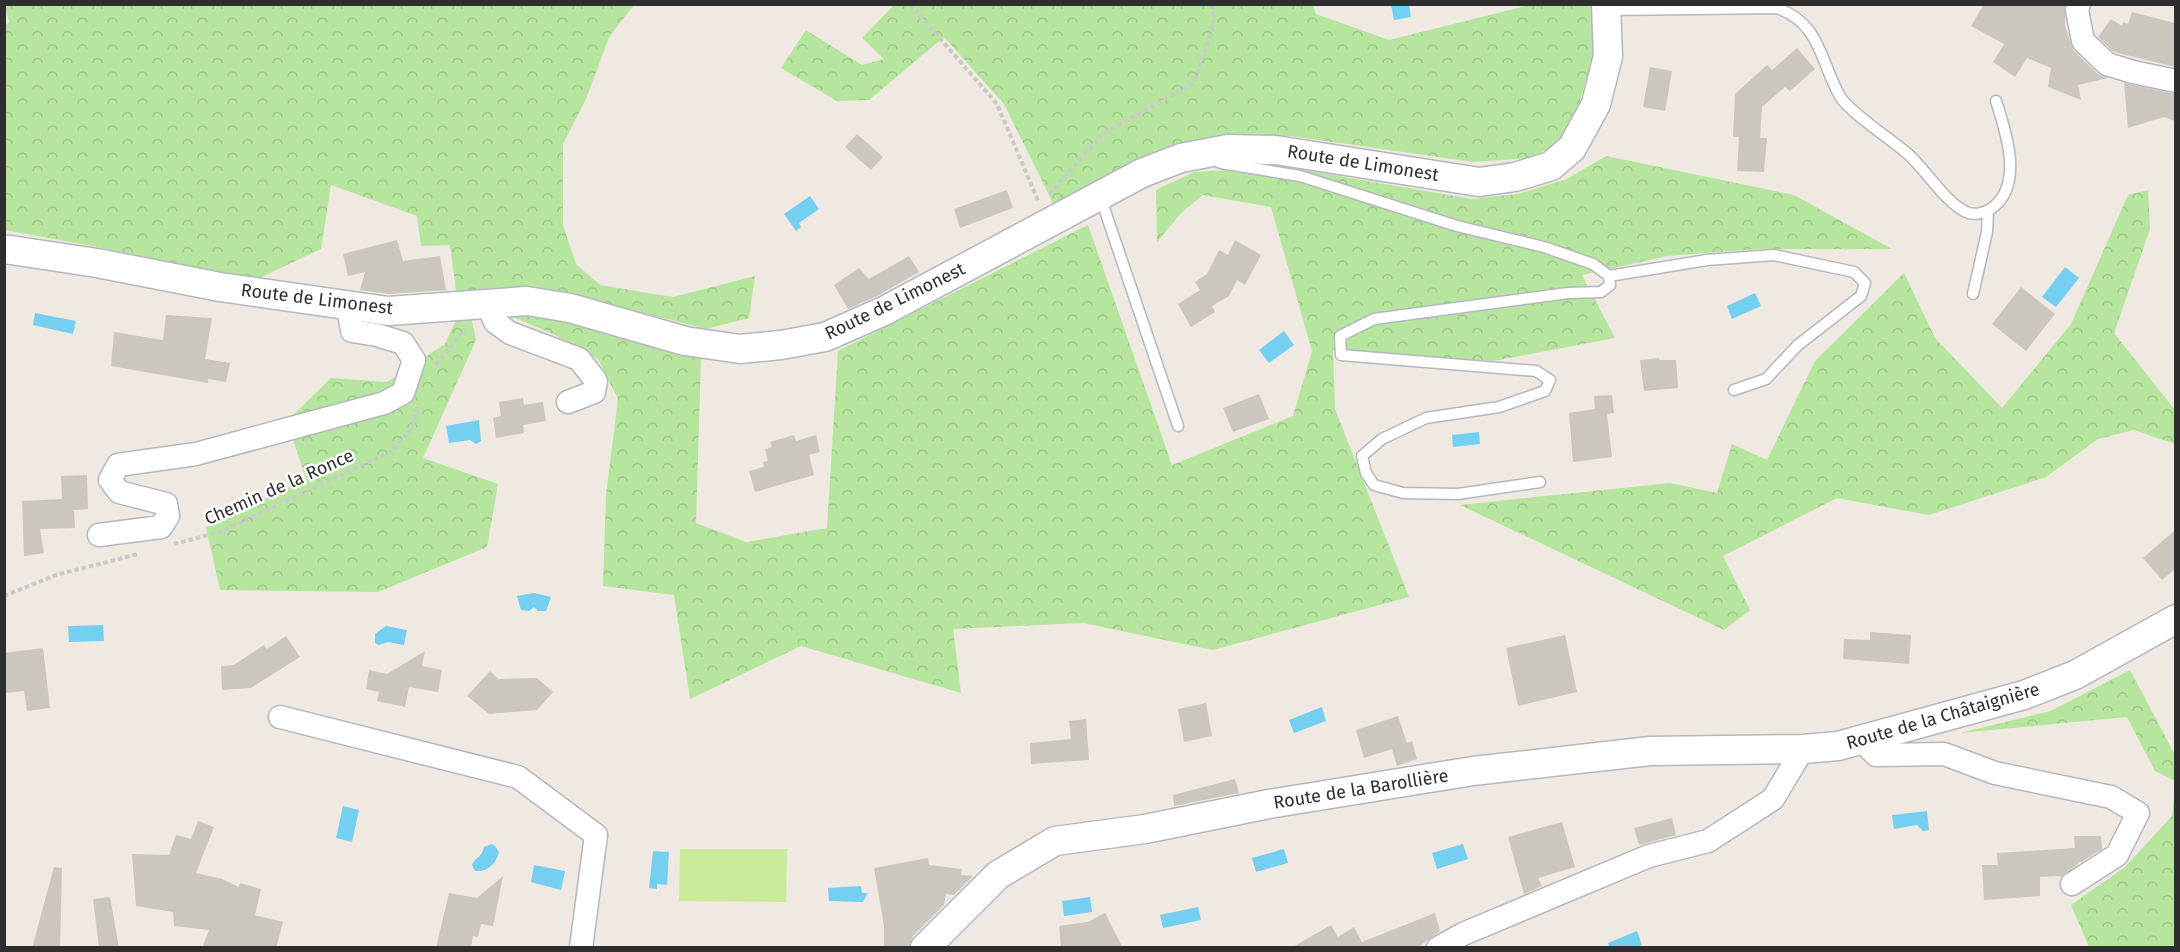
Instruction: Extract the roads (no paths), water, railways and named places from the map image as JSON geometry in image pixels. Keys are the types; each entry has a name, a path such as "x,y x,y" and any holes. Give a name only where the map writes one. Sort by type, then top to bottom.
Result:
{"street":[{"path":"2079,4 2083,41 2107,64 2175,81"},
{"name":"Route de Limonest","path":"4,249 97,263 220,287 388,311 527,302 570,308 685,341 740,349 781,345 825,337 884,310 1142,173 1181,158 1228,149 1276,150 1479,182 1515,177 1551,166 1572,148 1596,104 1608,56 1607,7"},
{"path":"487,303 495,322 510,333 579,359 597,381 594,392 568,402"},
{"path":"99,535 161,527 168,516 166,504 118,492 110,480 118,465 196,454 384,403 403,393 414,360 402,343 352,330 348,306"},
{"name":"Route de la Châtaignière","path":"1849,742 2024,695 2074,675 2175,619"},
{"path":"280,717 518,777 596,835 581,948"},
{"path":"1849,742 1876,755 1944,754 1995,773 2111,797 2138,813 2117,855 2072,884"},
{"name":"Route de la Barollière","path":"925,948 998,874 1055,841 1145,829 1269,804 1473,771 1650,750 1803,749 1849,742"},
{"path":"1438,948 1463,934 1649,856 1708,841 1773,800 1803,749"}],"lane":[{"path":"1607,7 1777,8 1789,12 1802,22 1818,42 1842,99 1909,155 1959,209 1972,215 1988,211 1999,203 2011,171 2005,129 1996,101"},
{"path":"1201,154 1221,164 1300,176 1457,226 1544,247 1593,264 1609,276 1707,260 1773,255 1854,272 1865,283 1861,296 1798,345 1766,379 1734,390"},
{"path":"1100,195 1178,426"},
{"path":"1973,294 1987,232 1988,211"},
{"path":"1540,482 1458,495 1403,494 1374,485 1366,473 1362,456 1382,439 1426,418 1499,407 1545,391 1550,380 1536,371 1341,355 1340,336 1374,319 1568,293 1601,292 1610,285 1609,276"}],"water":[{"path":"1391,5 1409,5 1411,17 1394,20"},
{"path":"810,196 819,209 799,223 801,227 796,231 784,214"},
{"path":"2065,267 2079,278 2056,307 2042,297"},
{"path":"1755,293 1761,306 1732,319 1727,306"},
{"path":"35,313 76,321 73,334 33,325"},
{"path":"1284,331 1294,345 1269,363 1259,350"},
{"path":"479,420 481,441 476,444 470,440 449,443 446,426"},
{"path":"1479,432 1480,444 1453,447 1452,435"},
{"path":"534,593 551,597 546,611 538,611 534,607 529,611 521,610 517,596"},
{"path":"103,625 104,641 69,642 68,626"},
{"path":"386,626 407,630 404,645 388,642 379,645 375,643 375,634"},
{"path":"1322,707 1326,721 1294,733 1289,720"},
{"path":"343,806 359,810 352,842 336,838"},
{"path":"1927,811 1929,830 1923,831 1917,825 1894,829 1892,815"},
{"path":"492,844 499,852 496,860 488,869 475,871 473,862 484,847"},
{"path":"1463,844 1468,859 1437,869 1432,853"},
{"path":"1284,849 1288,863 1256,872 1252,858"},
{"path":"653,851 669,852 667,885 657,884 657,889 649,888"},
{"path":"534,865 565,871 561,890 531,882"},
{"path":"861,886 862,893 868,893 863,902 829,901 828,888"},
{"path":"1090,897 1092,912 1064,916 1062,901"},
{"path":"1198,907 1201,920 1163,928 1160,915"},
{"path":"1637,931 1642,945 1609,947 1608,943"}]}
